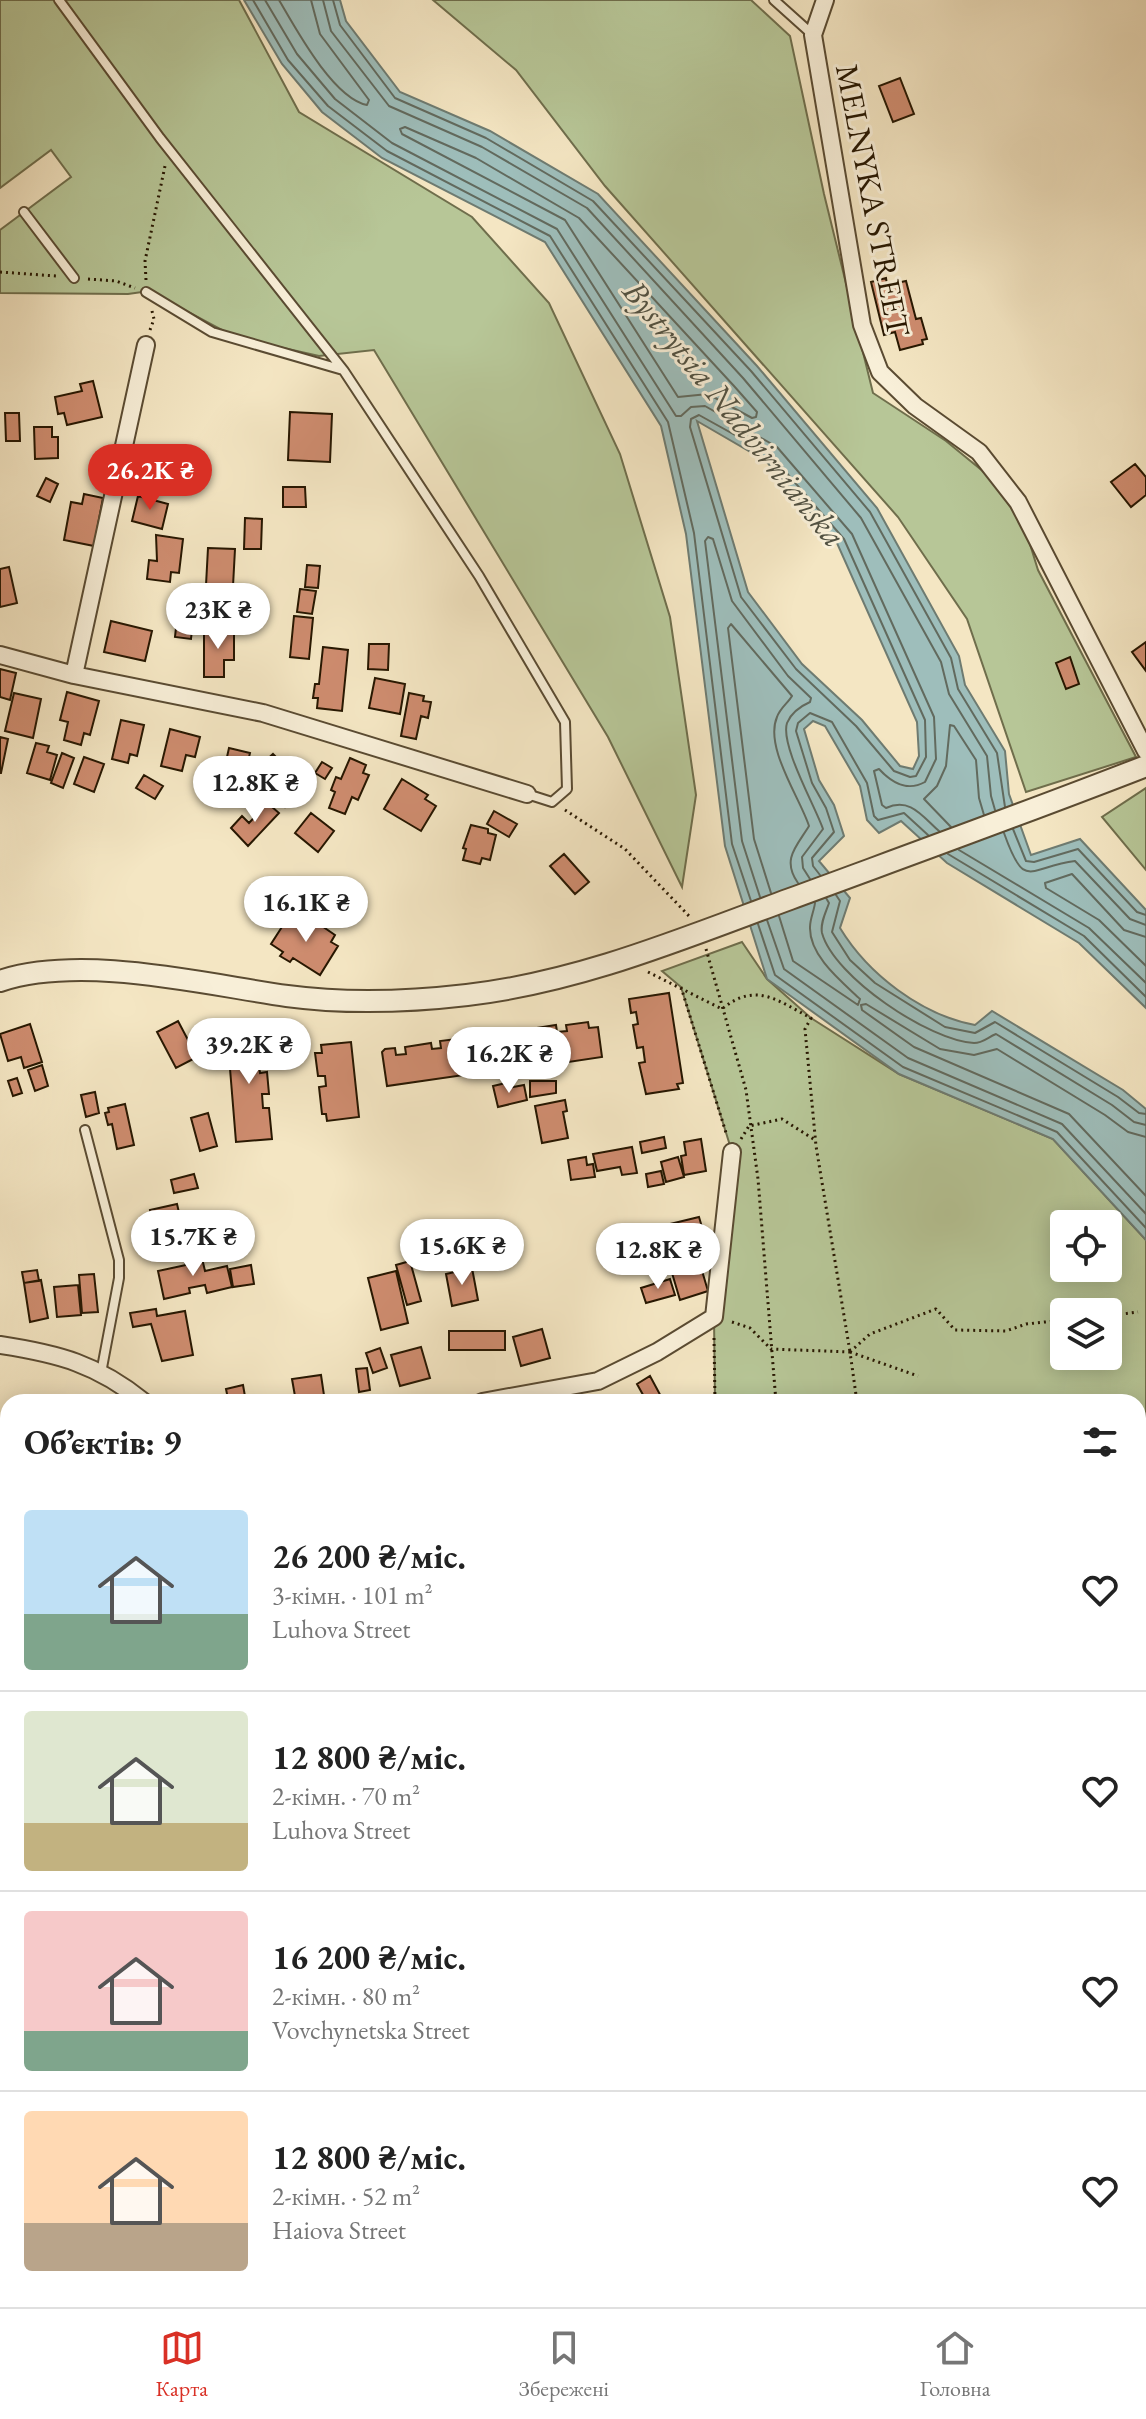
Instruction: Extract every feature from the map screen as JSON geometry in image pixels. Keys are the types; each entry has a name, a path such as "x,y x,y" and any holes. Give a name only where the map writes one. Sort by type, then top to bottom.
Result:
{"street":[{"name":"MELNYKA STREET","path":"825,0 813,35 862,325 880,372 915,406 979,452 1018,502 1146,751"},
{"path":"74,675 146,345"},
{"path":"0,655 74,675 263,713 527,794"},
{"path":"0,981 45,973 138,973 287,996 387,1002 470,995 541,983 639,955 1146,766"},
{"path":"526,1394 598,1381 657,1352 714,1317 732,1152"},
{"path":"0,1345 70,1358 101,1373 132,1394"}],"lane":[{"path":"59,0 169,148 344,371 479,576 565,722 567,789 552,802 527,794"},
{"path":"774,0 813,35"},
{"path":"24,212 74,278"},
{"path":"146,292 212,332 344,371"},
{"path":"85,1130 119,1260 119,1278 101,1373"}],"path":[{"path":"146,345 154,319 146,292 145,261 169,148"},
{"path":"552,802 625,849 690,918"},
{"path":"702,940 716,979 746,1090 758,1179 775,1394"},
{"path":"681,987 732,1152"},
{"path":"722,1009 734,999 763,993 811,1018 805,1029 815,1140 856,1394"},
{"path":"749,1126 782,1119 815,1140"},
{"path":"850,1352 870,1334 936,1309 955,1330 1006,1331 1026,1324 1050,1321"},
{"path":"1122,1314 1138,1312"},
{"path":"715,1394 714,1317 750,1328 771,1349 850,1352 918,1376"}],"green space":[{"path":"0,0 239,0 299,112 472,217 549,303 620,454 670,617 696,795 682,887 608,737 374,350 319,356 235,337 149,291 128,294 0,293 0,230 71,177 51,150 0,188"},
{"path":"433,0 751,0 790,36 824,194 873,393 946,441 990,477 1025,528 1038,570 1136,757 1026,792 967,619 898,517 605,186 516,70"},
{"path":"1146,788 1146,870 1102,817"},
{"path":"742,942 767,979 811,1018 899,1074 1053,1139 1118,1210 1050,1210 1050,1282 1122,1282 1122,1214 1146,1240 1146,1394 715,1394 714,1317 732,1152 681,987 662,971"}],"water":[{"name":"Bystrytsia Nadvirnianska","path":"244,0 340,0 346,21 400,92 490,131 598,194 757,366 877,508 959,656 965,685 1005,751 1009,794 1031,855 1080,839 1146,910 1146,1008 1079,943 947,863 901,821 879,833 867,820 860,786 825,726 813,721 804,729 819,780 834,805 844,836 819,861 850,898 840,928 865,961 916,1002 955,1020 975,1025 992,1011 1123,1090 1146,1109 1146,1240 1122,1214 1122,1210 1118,1210 1053,1139 899,1074 767,979 725,846 686,534 661,426 545,242 382,158 322,112 282,64","holes":["697,421 766,461 837,543 917,722 919,756 913,769 900,766 862,720 802,664 748,592"]}],"building":[{"path":"900,78 914,114 893,122 879,86"},
{"path":"886,278 887,285 906,281 916,319 921,318 927,339 922,340 923,344 900,350 895,332 884,335 871,282"},
{"path":"93,381 102,417 67,425 64,413 58,414 55,397 82,391 80,384"},
{"path":"290,412 332,414 330,462 288,460"},
{"path":"5,413 19,413 20,441 6,441"},
{"path":"34,427 52,427 52,437 58,437 58,458 35,459"},
{"path":"1135,464 1146,477 1146,495 1131,507 1111,482"},
{"path":"46,478 58,484 50,502 37,496"},
{"path":"283,487 305,487 306,507 283,507"},
{"path":"84,494 103,498 94,546 64,540 71,502 82,504"},
{"path":"138,496 168,504 162,529 132,521"},
{"path":"245,518 262,519 261,549 244,549"},
{"path":"156,535 183,539 179,573 171,572 170,582 147,579 149,560 157,561"},
{"path":"208,548 235,549 233,586 206,585"},
{"path":"307,565 320,566 318,588 305,587"},
{"path":"9,567 17,603 0,607 0,569"},
{"path":"300,589 316,591 312,614 297,612"},
{"path":"179,601 195,603 191,639 175,637"},
{"path":"199,604 232,606 231,623 198,621"},
{"path":"294,616 313,618 309,659 290,657"},
{"path":"111,621 152,631 145,661 104,652"},
{"path":"204,629 234,629 234,660 224,660 224,677 204,677"},
{"path":"1146,642 1146,671 1132,652"},
{"path":"369,644 389,644 388,670 368,669"},
{"path":"323,647 348,650 342,711 317,708 318,698 313,698 315,684 319,684"},
{"path":"1070,657 1079,684 1066,689 1056,663"},
{"path":"0,669 16,673 10,700 0,697"},
{"path":"375,678 405,684 400,714 369,708"},
{"path":"67,692 99,701 90,735 84,733 81,745 64,740 68,722 60,720"},
{"path":"14,693 41,699 33,738 5,731"},
{"path":"409,693 424,696 423,701 431,702 428,718 421,716 416,739 401,736"},
{"path":"121,720 144,725 137,756 130,754 128,763 112,759"},
{"path":"170,729 200,737 195,757 186,755 182,771 161,766"},
{"path":"0,737 8,739 1,773 0,773"},
{"path":"36,743 49,746 47,752 57,755 50,780 27,773"},
{"path":"229,748 250,753 244,778 228,774 232,758 227,757"},
{"path":"62,753 74,758 63,788 51,783"},
{"path":"273,754 282,763 272,774 262,764"},
{"path":"84,757 104,764 94,792 74,784"},
{"path":"350,758 366,765 363,773 369,775 358,800 352,797 345,814 329,808 336,777 341,779"},
{"path":"293,762 311,780 285,807 274,796 280,789 273,783"},
{"path":"322,762 332,768 325,779 315,773"},
{"path":"260,768 270,777 260,788 250,779"},
{"path":"144,775 163,786 155,799 136,788"},
{"path":"402,779 428,795 425,799 436,806 421,831 384,809"},
{"path":"264,800 279,813 248,846 231,828 242,816 249,823 261,810 258,806"},
{"path":"494,811 517,824 509,837 487,824"},
{"path":"311,813 334,831 318,852 295,833"},
{"path":"471,825 488,829 488,833 496,835 490,860 482,858 480,864 463,860 466,849 463,848"},
{"path":"564,854 589,882 575,894 550,866"},
{"path":"289,916 310,925 313,920 335,935 331,942 338,946 320,975 293,958 290,962 280,956 283,952 271,944"},
{"path":"669,993 683,1083 677,1084 679,1089 646,1094 639,1063 645,1062 643,1047 637,1048 633,1025 638,1024 636,1012 631,1013 629,999"},
{"path":"178,1021 197,1057 176,1068 157,1032"},
{"path":"588,1022 589,1028 598,1027 602,1057 494,1073 489,1040 494,1039 493,1035 519,1031 519,1036 531,1034 530,1029 556,1025 557,1032 567,1031 566,1025"},
{"path":"30,1024 42,1062 24,1068 21,1057 8,1061 0,1034"},
{"path":"205,1028 217,1033 208,1052 196,1046"},
{"path":"262,1029 265,1060 258,1060 260,1073 267,1072 269,1094 262,1094 263,1108 269,1108 272,1139 236,1142 227,1032"},
{"path":"464,1038 465,1045 473,1044 478,1073 387,1086 382,1052 385,1049 395,1048 396,1055 406,1054 405,1047 431,1043 432,1049 441,1048 440,1041"},
{"path":"351,1042 359,1117 327,1121 326,1114 322,1114 319,1087 326,1086 325,1076 318,1076 315,1053 322,1053 321,1045"},
{"path":"42,1065 48,1086 35,1091 28,1070"},
{"path":"17,1078 22,1093 13,1096 8,1081"},
{"path":"530,1081 556,1081 556,1093 530,1097"},
{"path":"506,1083 508,1088 524,1085 527,1100 498,1107 493,1086"},
{"path":"95,1092 99,1113 86,1117 81,1095"},
{"path":"565,1100 567,1111 563,1112 568,1138 542,1143 535,1106"},
{"path":"125,1104 134,1145 117,1149 112,1124 108,1125 105,1113 109,1112 108,1108"},
{"path":"208,1113 217,1146 200,1151 191,1118"},
{"path":"664,1137 666,1148 642,1153 640,1142"},
{"path":"701,1139 706,1171 684,1175 681,1156 686,1155 684,1142"},
{"path":"632,1147 637,1173 622,1175 620,1167 597,1171 593,1154"},
{"path":"586,1157 587,1165 593,1164 595,1177 571,1180 568,1160"},
{"path":"678,1157 684,1177 666,1182 661,1162"},
{"path":"661,1171 664,1184 648,1187 646,1174"},
{"path":"194,1174 198,1188 174,1193 171,1180"},
{"path":"177,1204 184,1234 157,1240 150,1210"},
{"path":"699,1217 704,1234 674,1241 670,1224"},
{"path":"653,1230 662,1263 636,1271 626,1238"},
{"path":"201,1254 205,1271 227,1266 232,1287 207,1293 205,1285 189,1288 190,1293 164,1299 158,1271 186,1265 184,1258"},
{"path":"410,1261 421,1301 407,1305 396,1265"},
{"path":"700,1264 708,1291 680,1300 672,1273"},
{"path":"251,1265 254,1284 233,1287 230,1269"},
{"path":"472,1268 478,1300 452,1306 446,1274"},
{"path":"37,1270 39,1281 24,1283 22,1272"},
{"path":"396,1271 408,1323 381,1330 368,1278"},
{"path":"94,1274 98,1312 82,1313 79,1275"},
{"path":"670,1279 675,1295 646,1303 641,1288"},
{"path":"41,1280 48,1318 30,1322 24,1283"},
{"path":"78,1285 81,1315 57,1317 54,1287"},
{"path":"156,1309 157,1316 185,1311 193,1355 162,1361 151,1324 133,1327 130,1313"},
{"path":"542,1329 550,1358 521,1366 513,1337"},
{"path":"449,1331 505,1331 505,1350 449,1350"},
{"path":"421,1347 430,1378 400,1386 391,1355"},
{"path":"380,1348 387,1368 373,1373 366,1353"},
{"path":"367,1368 370,1390 359,1392 356,1369"},
{"path":"321,1375 324,1394 295,1394 292,1379"},
{"path":"650,1376 660,1394 643,1394 637,1384"},
{"path":"243,1385 245,1394 227,1394 226,1389"}]}
